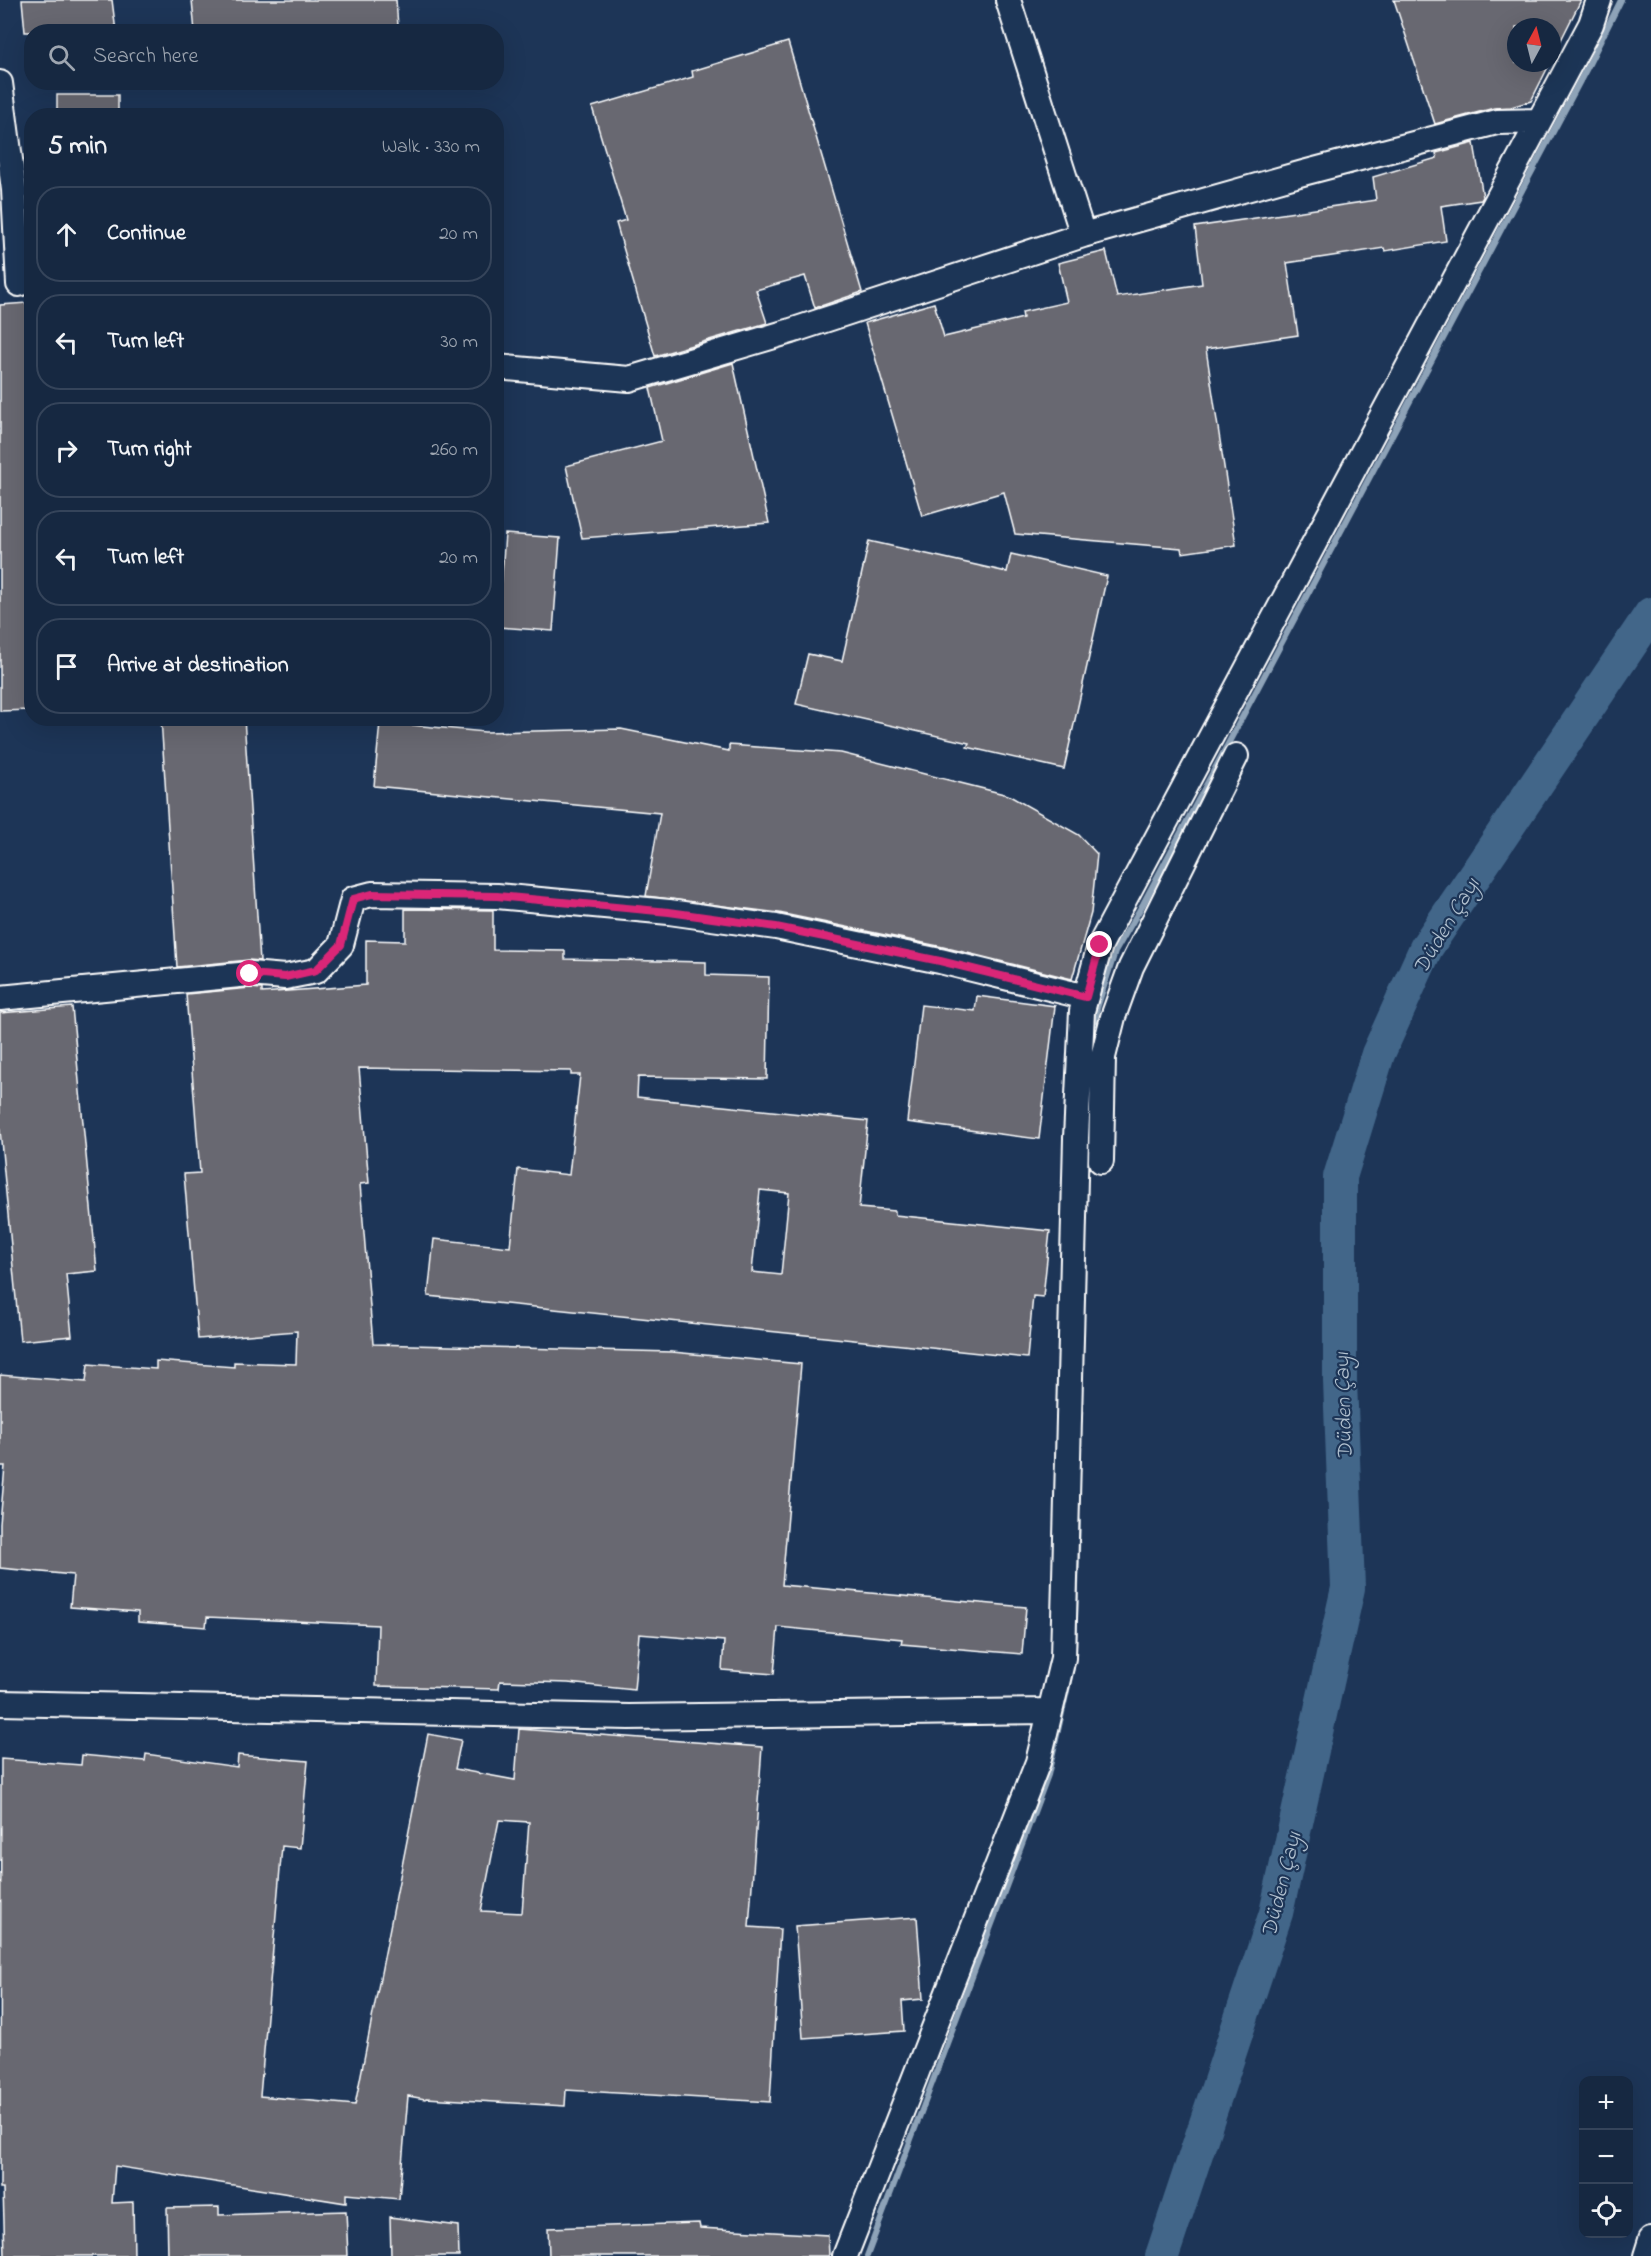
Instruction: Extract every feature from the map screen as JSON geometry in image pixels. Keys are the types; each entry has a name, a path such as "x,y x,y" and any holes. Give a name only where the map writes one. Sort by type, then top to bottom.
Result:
{"street":[{"path":"1008,0 1083,235"},
{"path":"1101,1161 1103,1057 1110,1027 1168,848 1539,121 1591,24 1599,0"},
{"path":"0,83 14,190 17,284"},
{"path":"504,368 629,379 791,331 1083,235 1303,173 1497,122 1539,121"},
{"path":"845,2256 1038,1762 1063,1658 1076,1138 1082,1011 1100,945 1236,756"},
{"path":"0,998 250,974 285,977 316,970 341,945 353,899 372,894 497,896 669,912 776,927 940,961 1086,997"},
{"path":"0,1703 628,1717 1050,1711"},
{"path":"1646,2256 1651,2240"}],"building":[{"path":"22,0 112,0 115,24 24,24"},
{"path":"192,0 396,0 398,24 194,24"},
{"path":"1394,0 1581,0 1561,40 1561,18 1507,18 1507,72 1546,72 1531,101 1511,107 1494,108 1435,124"},
{"path":"788,42 862,292 815,308 805,276 756,290 767,323 655,356 616,223 626,220 592,107 693,77 692,71"},
{"path":"57,95 118,95 118,108 57,108"},
{"path":"1474,143 1483,197 1481,200 1441,206 1446,241 1287,263 1298,335 1206,349 1236,545 1182,553 1181,548 1015,534 1004,492 922,516 865,323 934,303 944,337 1023,318 1022,312 1067,302 1058,263 1106,251 1117,297 1202,284 1195,227 1376,200 1373,177 1437,158 1436,153"},
{"path":"24,303 24,710 0,711 0,305"},
{"path":"733,363 769,523 582,538 566,466 662,441 650,388"},
{"path":"505,534 560,538 553,631 504,627"},
{"path":"869,541 1007,572 1011,554 1107,576 1064,769 967,747 969,743 796,704 808,654 842,661"},
{"path":"162,726 245,726 260,961 177,967"},
{"path":"380,726 422,726 485,732 621,729 729,751 729,745 841,753 1008,795 1079,835 1097,854 1091,913 1072,979 943,947 779,913 646,896 660,813 374,786"},
{"path":"405,909 493,910 493,950 565,951 565,959 706,962 706,975 769,977 767,1079 638,1077 637,1097 868,1121 859,1208 895,1211 895,1215 1050,1231 1043,1297 1033,1296 1027,1358 428,1296 434,1239 510,1247 518,1169 569,1175 580,1075 571,1075 571,1071 359,1068 369,1183 360,1184 373,1344 672,1352 801,1364 782,1585 1026,1607 1022,1654 901,1644 902,1639 778,1627 774,1674 722,1670 724,1641 639,1634 634,1690 568,1683 500,1681 499,1689 376,1686 378,1625 207,1617 206,1627 138,1622 138,1612 70,1607 73,1575 0,1568 0,1524 5,1466 0,1466 0,1375 86,1382 88,1364 156,1369 156,1361 234,1367 234,1362 296,1364 297,1331 198,1339 184,1174 200,1173 186,994 250,988 262,989 262,993 366,985 366,940 405,941","holes":["760,1190 789,1193 781,1275 752,1272"]},
{"path":"977,996 1055,1006 1039,1139 907,1122 921,1005 975,1011"},
{"path":"72,1007 97,1271 66,1274 72,1336 20,1341 0,1130 0,1013"},
{"path":"519,1729 762,1747 749,1927 780,1929 770,2102 566,2090 565,2106 425,2099 408,2096 399,2199 346,2194 346,2203 115,2166 112,2203 133,2202 134,2256 5,2256 3,2188 0,2188 1,1759 81,1765 82,1755 145,1761 146,1754 237,1767 238,1755 308,1761 300,1848 282,1846 260,2096 355,2105 428,1734 461,1740 455,1769 515,1780","holes":["499,1820 529,1822 522,1913 481,1911"]},
{"path":"917,1917 923,1999 902,2001 904,2031 803,2038 795,1926"},
{"path":"219,2207 219,2215 346,2211 348,2256 168,2256 167,2208"},
{"path":"390,2217 458,2226 459,2256 391,2256"},
{"path":"699,2223 700,2228 828,2235 829,2256 549,2256 548,2228"}],"waterway":[{"path":"1091,1058 1097,1008 1115,952 1143,904 1621,0"},
{"name":"Düden Çayı","path":"1162,2256 1276,1913 1348,1588 1340,1381 1340,1177 1378,1054 1426,948 1651,614"},
{"path":"1088,1151 1089,1119"},
{"path":"1074,1655 1078,1521"},
{"path":"867,2256 1048,1775 1072,1668"}],"route":[{"path":"250,974 285,977 316,970 341,945 353,899 372,894 497,896 669,912 776,927 940,961 1086,997 1100,945"}]}
